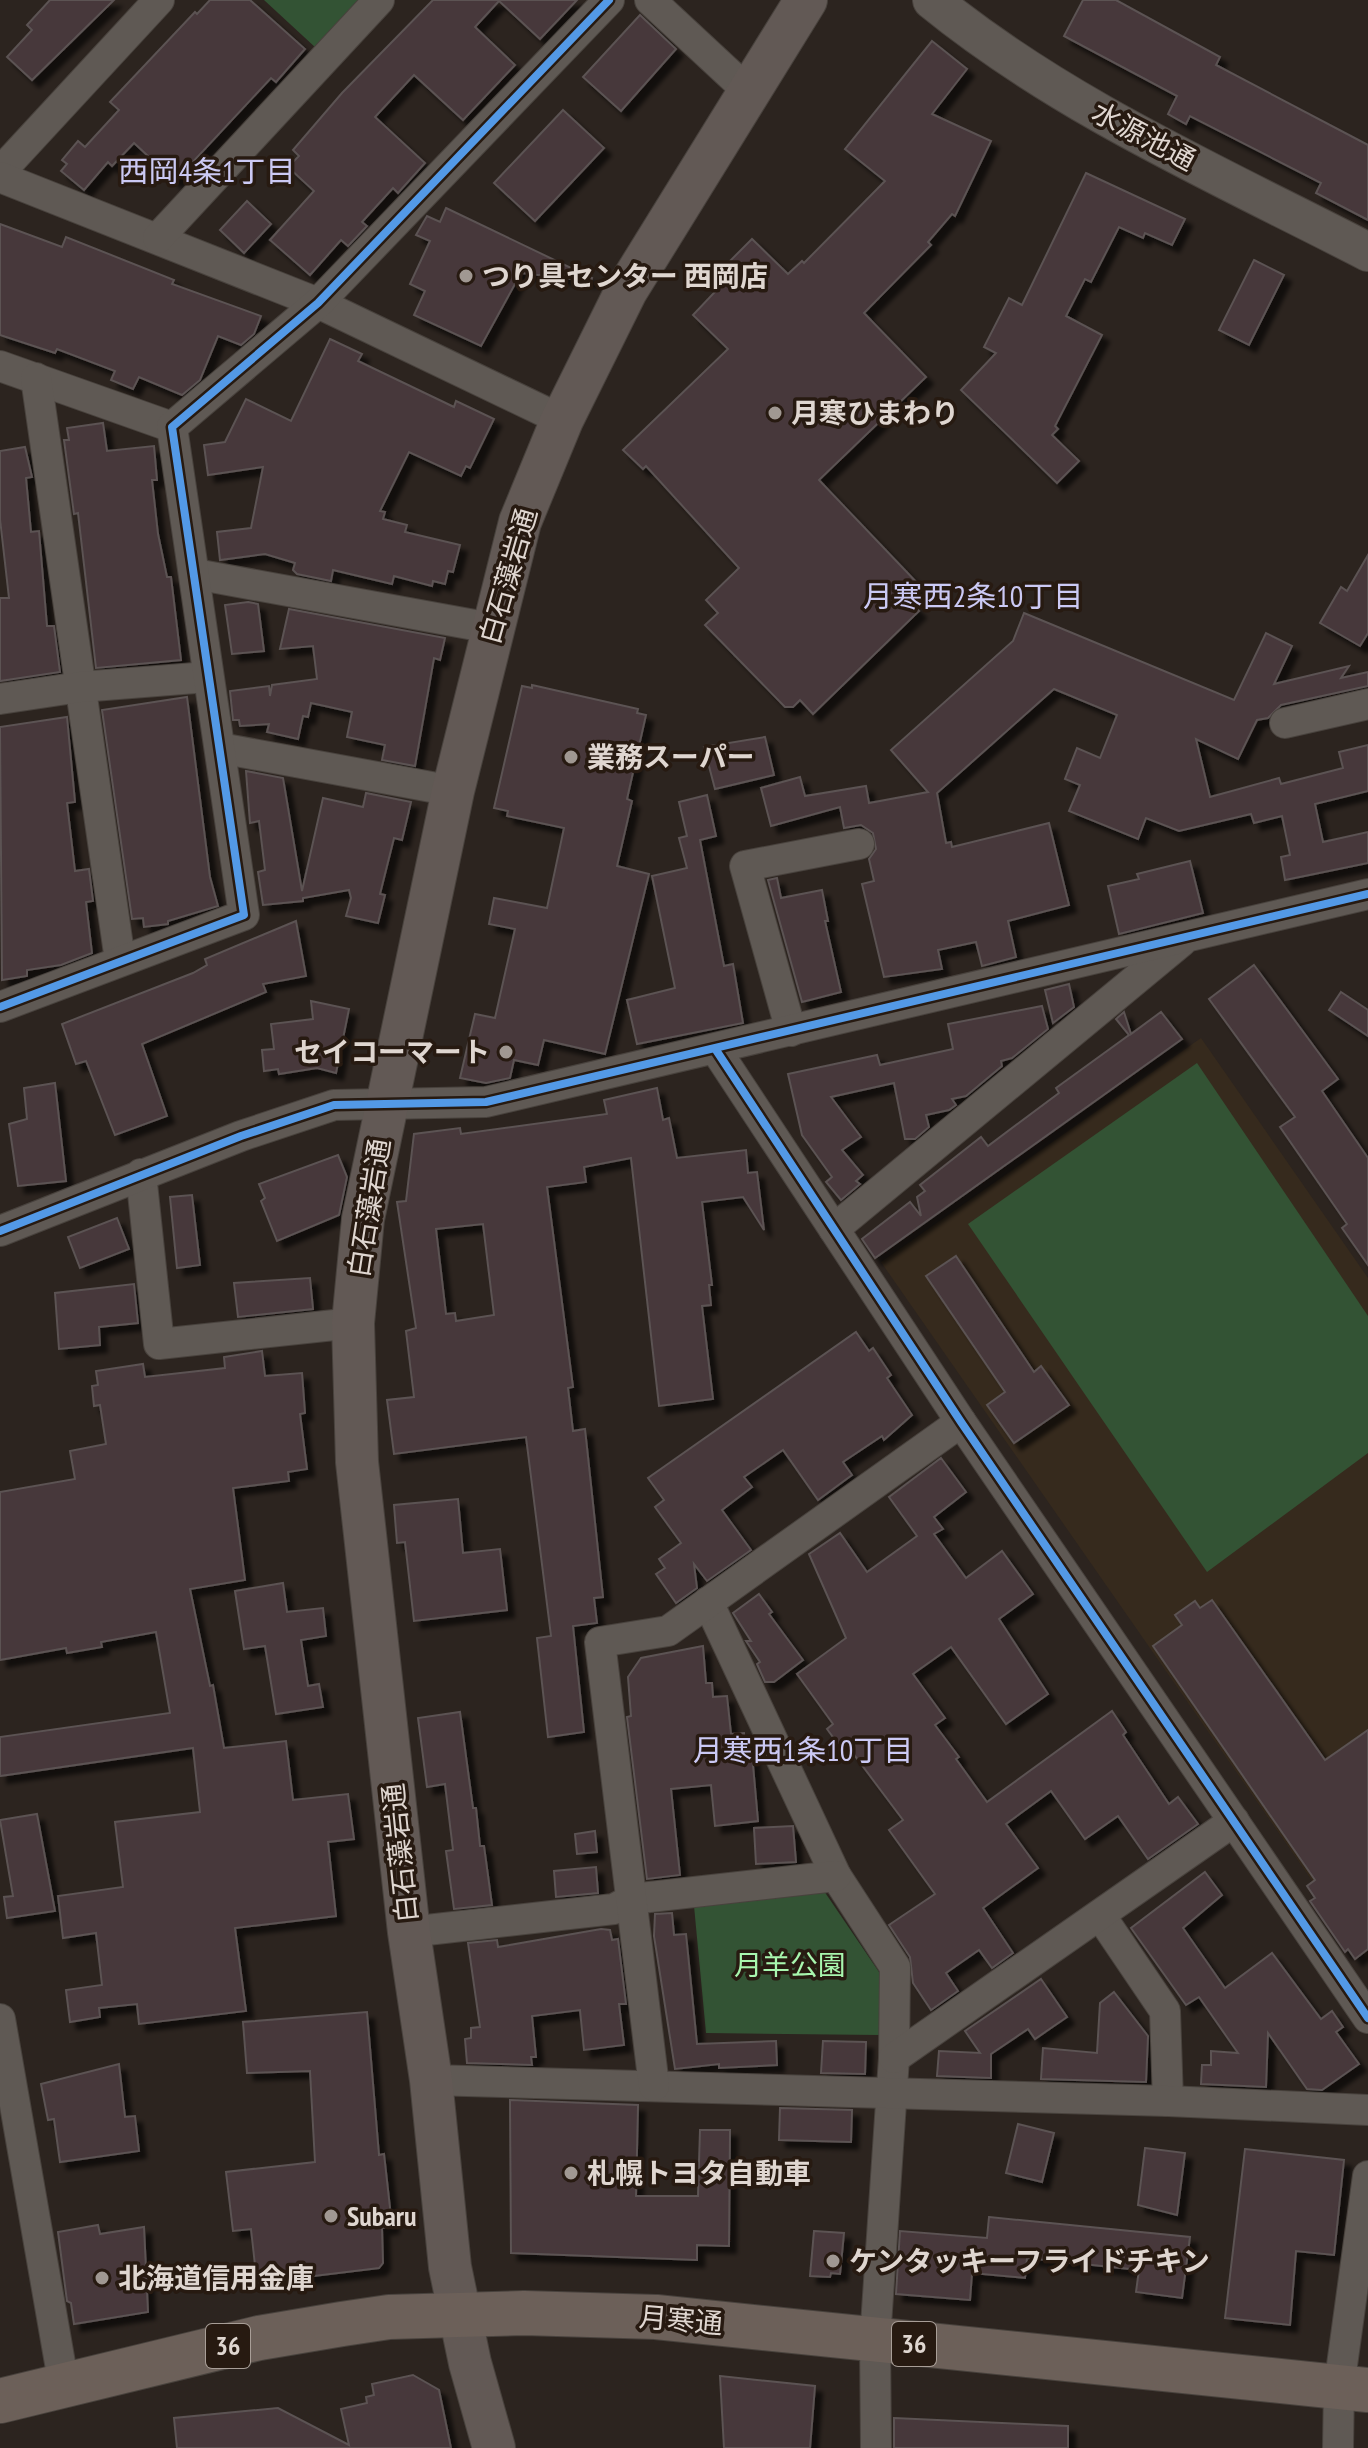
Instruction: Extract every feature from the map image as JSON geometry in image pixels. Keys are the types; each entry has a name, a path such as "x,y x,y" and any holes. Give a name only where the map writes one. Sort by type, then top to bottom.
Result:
{"highway":[{"name":"月寒通","path":"0,2401 259,2338 389,2317 459,2315 614,2315 1353,2388"}],"main road":[{"name":"白石藻岩通","path":"494,2448 459,2315 450,2267 431,2080 409,1932 357,1462 353,1323 363,1219 453,791 491,628 520,522 562,420 626,291 806,0"}],"street":[{"path":"159,0 0,174 318,303 562,420"},
{"path":"158,238 379,0"},
{"path":"172,427 318,303 609,0"},
{"path":"650,0 749,92"},
{"name":"水源池通","path":"932,0 986,45 1084,105 1368,252"},
{"path":"0,366 172,427"},
{"path":"36,378 120,960"},
{"path":"0,1007 244,915 172,427"},
{"path":"195,574 491,628"},
{"path":"0,699 80,687 208,677"},
{"path":"1285,723 1368,704"},
{"path":"220,748 453,791"},
{"path":"791,1031 745,866 859,844"},
{"path":"1,1225 334,1105 486,1102 1368,894"},
{"path":"834,1229 1185,938"},
{"path":"716,1050 961,1422 1234,1821 1365,2006"},
{"path":"141,1174 159,1344 353,1323"},
{"path":"654,2086 600,1642 668,1631 961,1422"},
{"path":"708,1602 836,1876 895,1967 894,2058 875,2340 876,2448"},
{"path":"894,2058 1234,1821"},
{"path":"409,1932 614,1909 632,1899 836,1876"},
{"path":"1100,1915 1165,2011 1168,2101"},
{"path":"0,2019 64,2386"},
{"path":"431,2080 1168,2101 1368,2110"},
{"path":"1338,2448 1353,2388 1368,2176"}],"shaded area":[{"path":"1201,1038 1368,1278 1368,1961 881,1262"}],"green space":[{"path":"264,0 359,0 316,48"},
{"path":"1197,1063 1368,1316 1368,1453 1207,1572 968,1224"},
{"name":"月羊公園","path":"824,1891 879,1972 879,2035 706,2033 694,1906"}],"building":[{"path":"50,0 114,0 32,80 7,57 32,30 27,25"},
{"path":"210,0 250,0 305,49 276,82 271,78 175,181 134,143 112,166 108,162 84,190 61,171 67,164 62,160 78,141 85,147 119,110 110,102"},
{"path":"433,0 577,0 540,39 499,1 475,27 515,65 463,120 414,75 375,117 425,163 398,193 393,188 362,222 367,226 348,246 341,240 310,275 270,240 314,191 288,167 299,156 293,150 342,93"},
{"path":"1083,0 1116,0 1220,57 1216,65 1368,145 1368,220 1316,193 1321,183 1190,116 1186,124 1168,114 1177,96 1064,36"},
{"path":"640,15 676,49 621,111 583,77"},
{"path":"932,41 967,69 932,114 991,141 955,216 952,214 928,242 931,245 864,313 926,377 819,480 922,588 908,600 919,611 813,714 800,700 793,707 785,707 705,625 718,613 706,600 739,568 646,466 643,469 623,450 728,349 693,315 731,275 724,267 752,239 788,274 802,261 804,263 885,181 845,149"},
{"path":"563,110 604,148 535,221 494,183"},
{"path":"1086,173 1185,219 1172,245 1145,233 1143,238 1119,227 1091,282 1085,279 1066,316 1102,335 1055,426 1058,429 1052,435 1079,461 1057,483 961,390 996,353 984,347 1009,298 1022,305"},
{"path":"247,201 271,224 244,253 220,230"},
{"name":"つり具センター 西岡店","path":"446,208 592,278 591,281 521,273 481,346 414,315 425,291 410,284 430,241 416,235 427,216 440,222"},
{"path":"0,224 62,247 66,237 174,280 172,284 261,316 254,334 241,345 218,336 200,380 182,395 139,377 133,389 111,380 115,371 57,349 55,353 0,335"},
{"path":"1254,260 1284,275 1249,345 1219,330"},
{"path":"330,339 362,354 358,361 454,407 456,401 494,419 470,468 466,466 461,476 409,452 380,511 385,512 383,519 407,525 405,532 460,545 453,572 448,571 445,584 433,581 432,586 394,576 392,584 333,570 331,581 297,574 293,570 295,563 265,554 220,560 217,532 251,528 263,467 208,475 204,445 225,442 246,399 291,421"},
{"path":"103,423 107,451 154,446 157,480 152,480 158,534 167,577 171,577 181,660 96,668 78,513 74,514 64,440 69,440 67,428"},
{"path":"25,447 32,477 26,478 31,532 39,531 47,626 54,626 60,672 0,681 0,598 9,598 0,519 0,451"},
{"path":"1368,555 1368,633 1360,646 1320,623 1341,587 1347,591"},
{"path":"258,604 264,651 232,654 225,605"},
{"path":"289,609 445,638 440,660 434,658 415,766 382,760 385,745 347,737 352,712 311,703 308,717 303,716 298,739 267,732 269,724 240,726 239,720 233,720 230,691 269,686 270,696 272,685 317,679 313,646 280,649"},
{"path":"1024,613 1234,700 1266,633 1292,646 1274,684 1349,666 1341,678 1368,672 1368,686 1281,705 1268,718 1257,720 1238,759 1196,739 1210,797 1279,778 1281,784 1343,768 1339,752 1368,745 1368,791 1315,804 1323,842 1368,832 1368,863 1285,880 1281,857 1290,855 1282,816 1254,823 1251,814 1179,831 1146,818 1138,839 1069,811 1080,785 1065,779 1077,748 1100,758 1117,715 1054,689 937,793 946,843 951,842 952,847 1049,823 1069,905 1008,921 1016,957 982,966 976,942 938,950 942,969 884,977 862,884 874,881 869,859 876,849 873,833 861,825 844,828 840,807 771,826 761,788 800,777 805,796 866,786 869,803 928,792 891,750 1013,641"},
{"path":"532,685 638,709 637,713 646,715 627,799 632,801 617,866 649,874 605,1054 544,1040 538,1065 514,1060 510,1078 486,1083 460,1078 475,1014 495,1018 515,929 489,924 494,898 547,908 564,828 507,816 508,811 494,808 522,686 532,688"},
{"path":"187,697 210,877 218,906 168,921 168,924 144,927 143,918 132,919 102,710"},
{"path":"67,717 75,802 67,803 75,871 89,869 93,901 86,902 92,953 61,965 27,970 27,976 2,980 0,727"},
{"path":"765,737 774,775 715,789 704,747"},
{"path":"246,771 283,778 302,891 323,798 363,807 366,793 411,802 402,840 394,838 380,894 385,895 378,923 346,916 351,898 349,890 303,898 303,901 263,905 258,872 265,870 259,821 250,823"},
{"path":"707,795 716,836 700,840 724,966 733,964 743,1023 637,1044 627,1000 675,988 652,876 687,868 679,838 687,836 679,802"},
{"path":"1190,861 1203,913 1119,934 1108,886 1139,879 1137,874"},
{"path":"777,878 781,898 822,890 828,921 825,921 841,992 802,1002 768,880"},
{"path":"296,921 306,976 263,984 266,992 142,1044 167,1116 115,1135 86,1061 76,1064 62,1024 193,973 207,965 205,959"},
{"path":"1254,965 1338,1079 1322,1091 1368,1158 1368,1265 1342,1228 1347,1224 1280,1127 1295,1117 1209,999"},
{"path":"1069,984 1074,1007 1053,1023 1045,990"},
{"path":"1341,992 1368,1010 1368,1036 1329,1010"},
{"path":"311,1001 349,1009 336,1073 317,1068 279,1074 278,1069 264,1071 262,1050 274,1049 271,1024 313,1019"},
{"path":"1042,1006 1048,1029 1012,1058 1001,1061 1002,1066 966,1096 952,1099 956,1105 949,1110 926,1115 929,1127 915,1139 905,1139 894,1083 831,1097 861,1137 842,1150 863,1175 856,1181 860,1184 841,1200 826,1182 832,1177 802,1135 788,1074 877,1055 880,1065 953,1049 948,1024"},
{"path":"1124,1012 1131,1034 1161,1012 1182,1039 875,1258 862,1239 910,1202 921,1216 917,1197 925,1191 920,1185 981,1137 988,1146 1059,1093 1056,1088 1129,1035 1116,1019"},
{"path":"55,1083 66,1181 18,1186 9,1124 27,1119 24,1088"},
{"path":"657,1088 663,1120 669,1118 677,1158 746,1150 748,1173 757,1172 764,1230 743,1197 702,1202 712,1285 709,1285 711,1305 702,1306 713,1399 659,1406 631,1158 584,1167 586,1182 547,1187 573,1387 568,1388 573,1431 585,1429 603,1597 594,1598 597,1623 573,1626 584,1732 548,1737 537,1638 551,1636 526,1437 394,1454 387,1400 414,1397 406,1331 416,1328 397,1202 406,1201 414,1134 460,1128 461,1134 607,1114 604,1100","holes":["483,1224 494,1315 456,1321 455,1313 446,1314 436,1229"]},
{"path":"338,1155 347,1177 339,1215 277,1241 261,1201 265,1198 259,1184"},
{"path":"192,1195 200,1265 177,1268 170,1197"},
{"path":"117,1218 129,1249 80,1268 68,1237"},
{"path":"956,1256 1034,1372 1041,1366 1069,1405 1014,1443 987,1405 1005,1392 926,1276"},
{"path":"310,1278 313,1309 238,1317 234,1283"},
{"path":"134,1284 138,1323 99,1327 100,1345 59,1349 55,1293"},
{"path":"856,1332 869,1351 873,1348 891,1375 887,1378 912,1415 884,1440 882,1436 843,1462 852,1475 818,1500 783,1450 744,1477 752,1487 722,1510 751,1550 707,1581 694,1564 697,1588 676,1603 656,1574 665,1568 659,1559 681,1543 655,1507 664,1500 648,1478"},
{"path":"262,1351 265,1376 302,1373 305,1413 300,1414 307,1469 288,1472 289,1481 233,1488 245,1580 190,1589 210,1686 213,1685 224,1748 286,1741 293,1800 348,1794 354,1839 328,1842 336,1916 235,1928 246,2011 139,2024 137,2004 99,2008 100,2017 70,2022 66,1990 102,1985 96,1933 63,1938 58,1896 123,1887 115,1822 200,1812 193,1748 0,1776 0,1737 170,1713 156,1632 101,1642 102,1647 67,1653 66,1648 0,1660 0,1492 75,1479 70,1451 106,1444 100,1405 94,1406 92,1386 98,1385 96,1371 143,1364 145,1377 225,1368 224,1357"},
{"path":"941,1458 966,1492 934,1517 943,1529 934,1534 966,1578 1002,1551 1033,1594 999,1619 1048,1694 1006,1724 951,1647 913,1674 945,1718 935,1725 959,1757 956,1759 987,1802 1112,1711 1126,1732 1123,1735 1169,1804 1178,1797 1198,1824 1148,1859 1118,1816 1085,1839 1051,1791 1006,1824 1038,1868 983,1908 1013,1953 992,1968 979,1950 946,1973 958,1991 931,2010 913,1983 910,1957 889,1925 935,1894 889,1830 903,1820 846,1744 841,1748 827,1729 833,1724 797,1674 846,1638 809,1554 840,1533 867,1572 917,1536 889,1497"},
{"path":"458,1499 463,1553 500,1549 507,1610 414,1621 405,1542 397,1543 394,1505"},
{"path":"283,1583 287,1612 323,1608 326,1636 301,1640 308,1686 319,1684 323,1707 276,1714 265,1646 244,1649 235,1591"},
{"path":"759,1594 772,1612 769,1614 803,1660 774,1682 765,1682 757,1664 760,1662 746,1641 751,1641 733,1613"},
{"path":"1212,1600 1325,1760 1368,1730 1368,1949 1355,1959 1348,1949 1345,1952 1310,1901 1315,1898 1307,1886 1315,1880 1153,1646 1182,1625 1175,1615 1195,1601 1200,1608"},
{"path":"703,1646 706,1683 712,1683 713,1697 727,1696 731,1734 744,1733 746,1754 752,1754 758,1821 715,1826 711,1785 671,1789 680,1875 647,1879 627,1717 631,1716 628,1677 641,1658"},
{"path":"460,1712 473,1808 476,1808 480,1846 484,1846 492,1905 454,1909 446,1851 453,1850 445,1784 427,1787 418,1718"},
{"path":"37,1814 55,1911 7,1918 4,1897 13,1896 0,1820"},
{"path":"793,1826 796,1862 756,1864 754,1828"},
{"path":"595,1831 597,1852 577,1854 575,1834"},
{"path":"596,1867 598,1893 556,1897 554,1871"},
{"path":"1205,1872 1222,1895 1183,1928 1225,1988 1272,1953 1321,2019 1332,2011 1343,2027 1336,2032 1359,2064 1322,2090 1307,2089 1268,2033 1266,2087 1201,2084 1202,2065 1211,2065 1211,2051 1238,2053 1199,1997 1186,2005 1131,1928"},
{"path":"672,1913 674,1935 686,1934 697,2044 776,2041 777,2065 719,2068 719,2064 675,2069 654,1936 655,1914"},
{"path":"610,1930 612,1940 618,1939 626,2004 619,2004 624,2045 584,2050 580,2010 532,2016 536,2057 531,2057 532,2065 467,2063 465,2039 471,2038 471,2028 480,2027 468,1943 497,1940 498,1947"},
{"path":"1041,1979 1067,2017 1035,2039 1028,2029 991,2054 991,2078 937,2076 939,2051 980,2053 965,2031"},
{"path":"1114,1992 1148,2036 1146,2082 1041,2079 1043,2048 1097,2053 1100,2003"},
{"path":"367,2012 379,2155 384,2154 392,2226 382,2228 383,2263 379,2268 257,2283 251,2229 233,2231 226,2172 315,2162 310,2071 247,2073 243,2022"},
{"path":"823,2041 866,2042 865,2074 821,2073"},
{"path":"119,2064 125,2117 135,2116 139,2151 60,2162 54,2119 48,2120 41,2084"},
{"path":"510,2100 638,2105 636,2196 698,2196 700,2130 730,2130 729,2246 697,2245 697,2260 511,2253"},
{"path":"780,2108 852,2110 851,2142 779,2140"},
{"path":"1018,2124 1054,2133 1042,2182 1006,2173"},
{"path":"1145,2148 1185,2153 1177,2215 1138,2205"},
{"path":"1245,2149 1344,2160 1334,2255 1296,2251 1290,2325 1225,2318"},
{"path":"989,2217 1190,2237 1182,2298 1136,2292 1139,2270 1027,2258 1025,2278 972,2273 970,2300 896,2294 900,2231 987,2238"},
{"path":"98,2225 100,2234 144,2227 148,2312 74,2324 71,2303 67,2301 58,2232"},
{"name":"ケンタッキーフライドチキン","path":"814,2231 844,2233 840,2274 810,2276"},
{"path":"413,2375 439,2390 451,2448 177,2448 174,2418 278,2408 349,2445 341,2409 367,2403 366,2397 374,2395 372,2384"},
{"path":"720,2376 815,2386 810,2448 724,2448"},
{"path":"894,2418 1068,2426 1068,2448 894,2448"}],"cycle path":[{"path":"0,1007 244,915 172,427 318,303 609,0"},
{"path":"0,1231 241,1136 334,1105 486,1102 1368,894"},
{"path":"716,1050 961,1422 1368,2018"}],"place":[{"name":"つり具センター 西岡店","path":"466,276"},
{"name":"月寒ひまわり","path":"775,413"},
{"name":"業務スーパー","path":"571,757"},
{"name":"セイコーマート","path":"506,1052"},
{"name":"札幌トヨタ自動車","path":"571,2173"},
{"name":"Subaru","path":"331,2216"},
{"name":"ケンタッキーフライドチキン","path":"833,2261"},
{"name":"北海道信用金庫","path":"102,2278"}],"district":[{"name":"西岡4条1丁目","path":"207,172"},
{"name":"月寒西2条10丁目","path":"973,597"},
{"name":"月寒西1条10丁目","path":"803,1751"}]}
